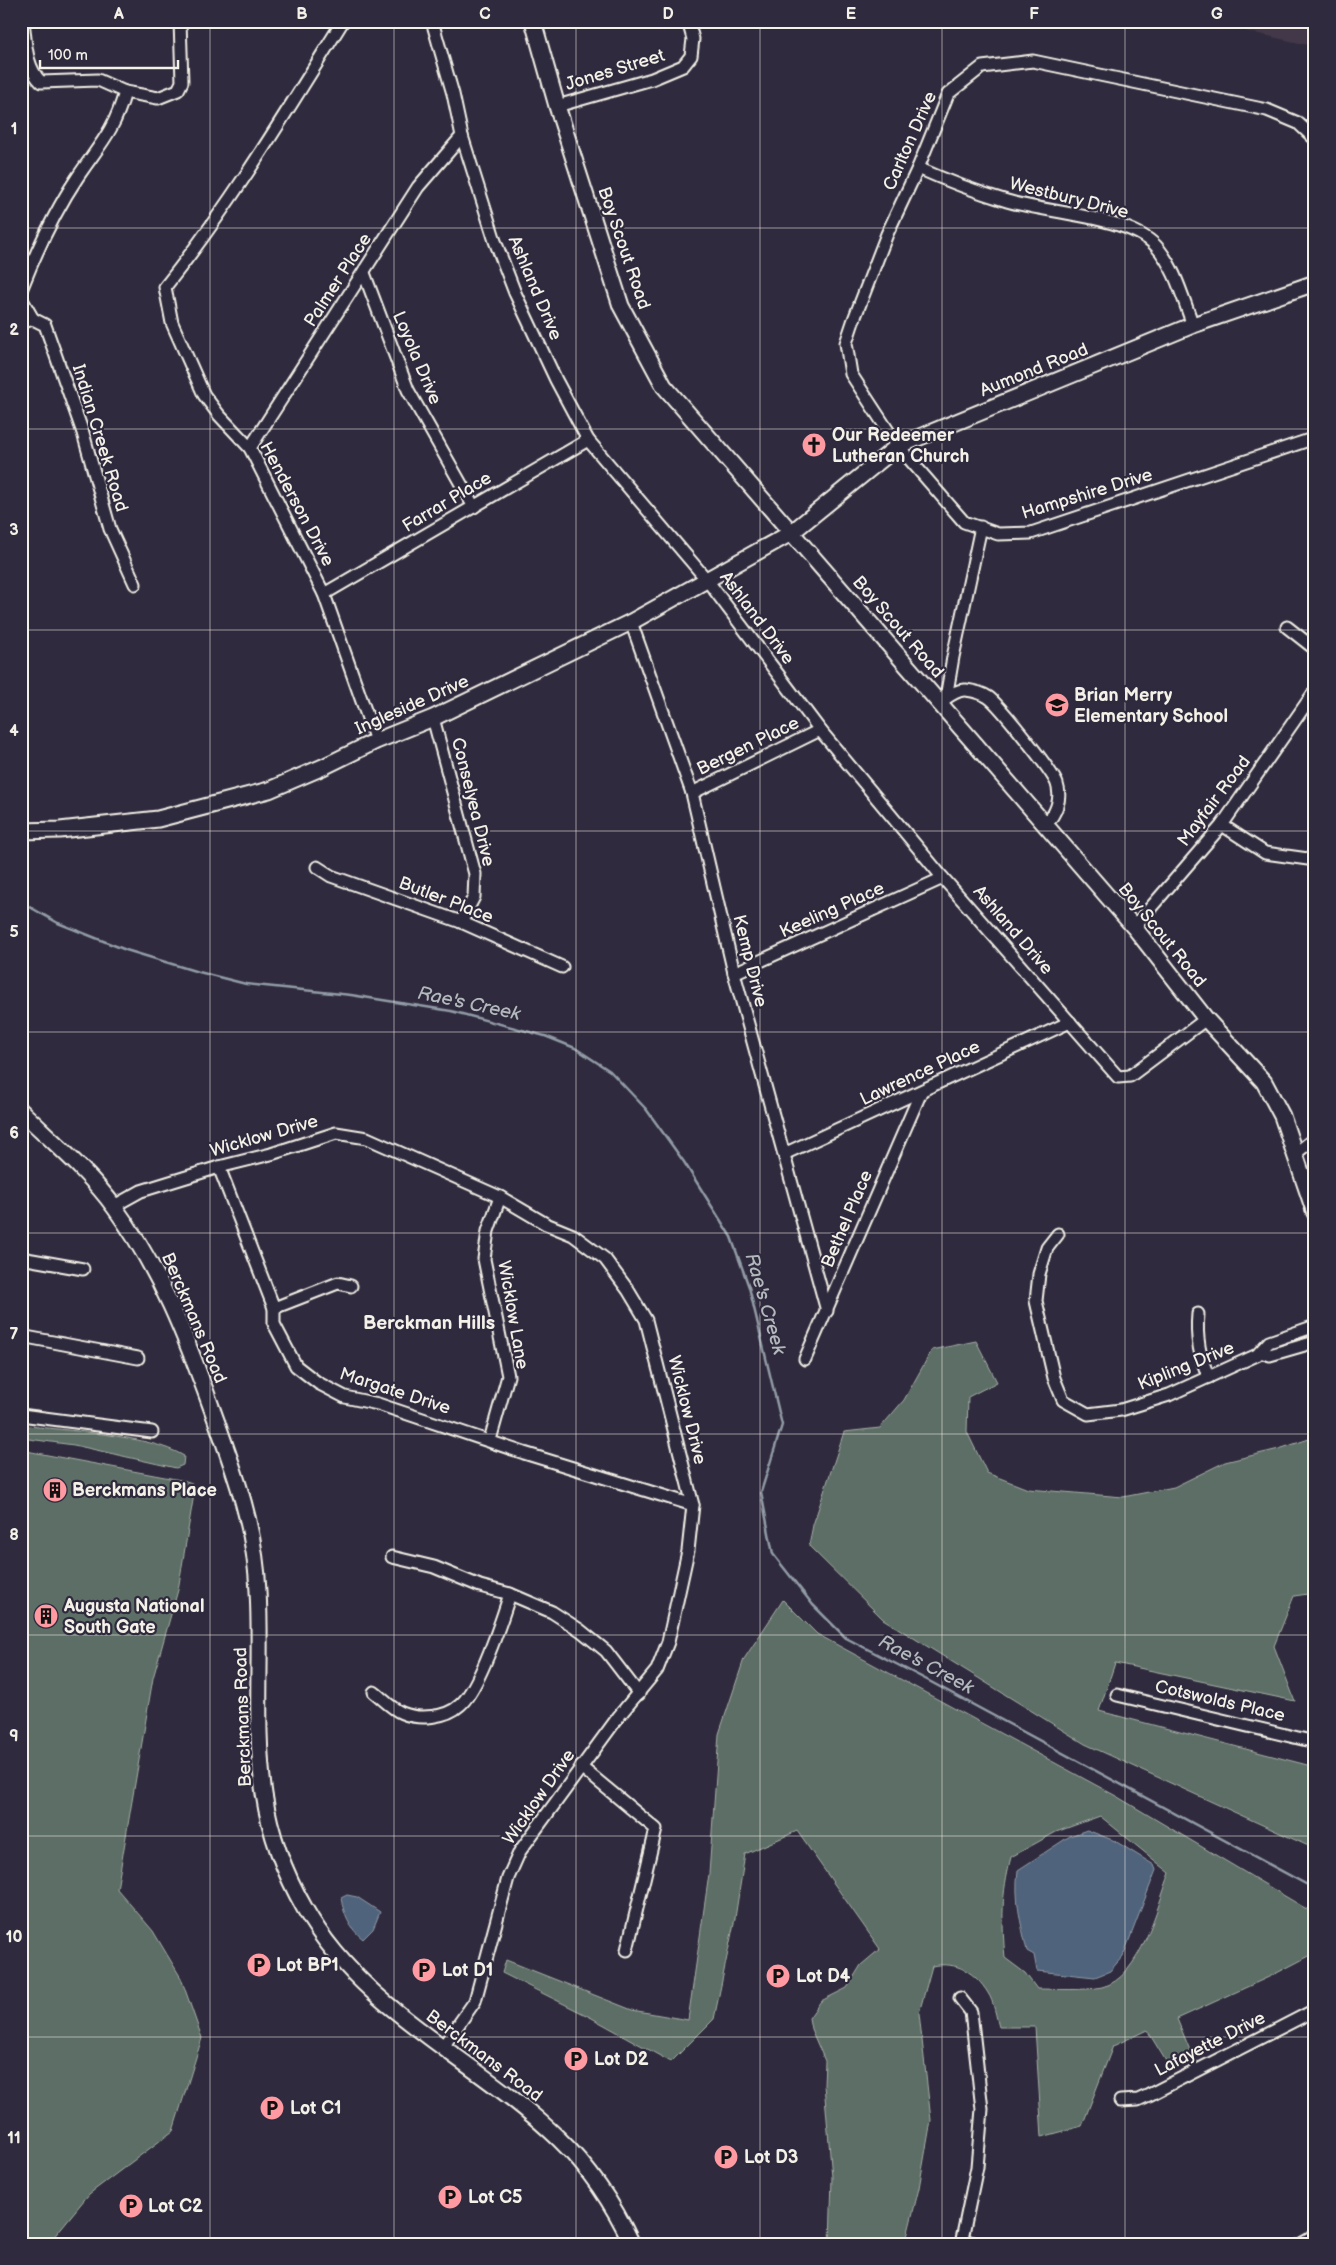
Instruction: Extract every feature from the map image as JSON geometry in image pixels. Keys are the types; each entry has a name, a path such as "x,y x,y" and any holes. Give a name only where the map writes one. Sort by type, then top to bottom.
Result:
{"street":[{"path":"23,21 30,66 41,82 98,80 125,92 158,98 178,90 182,82 180,21"},
{"name":"Henderson Drive","path":"343,21 260,155 191,255 166,286 172,323 204,395 219,415 250,448 324,594 376,741"},
{"name":"Ashland Drive","path":"432,21 453,94 462,136 495,242 515,293 556,380 588,440 707,580 820,730 943,878 1118,1077 1130,1076 1206,1019"},
{"name":"Boy Scout Road","path":"532,21 557,106 622,306 664,386 791,533 943,701 1045,826 1134,927 1206,1019 1264,1082 1282,1116 1315,1213"},
{"name":"Jones Street","path":"557,106 652,79 684,66 691,56 693,39 688,21"},
{"name":"Carlton Drive","path":"898,446 850,374 846,343 887,234 918,168 948,94 982,67 1033,61 1267,110 1298,123 1315,139"},
{"path":"21,290 62,204 77,178 114,126 125,92"},
{"name":"Palmer Place","path":"250,448 418,187 462,136"},
{"name":"Westbury Drive","path":"918,168 949,182 1009,202 1124,225 1155,245 1170,266 1192,325"},
{"name":"Loyola Drive","path":"364,273 408,390 474,507"},
{"name":"Aumond Road","path":"791,533 898,446 1192,325 1315,283"},
{"name":"Indian Creek Road","path":"21,298 33,319 45,325 83,434 110,529 135,584"},
{"path":"21,322 33,319"},
{"name":"Hampshire Drive","path":"898,446 964,522 998,534 1031,532 1315,438"},
{"name":"Farrar Place","path":"324,594 588,440"},
{"path":"943,701 981,527"},
{"name":"Ingleside Drive","path":"21,831 60,830 158,819 269,790 323,767 376,741 433,718 631,622 791,533"},
{"name":"Kemp Drive","path":"631,622 692,793 734,973 827,1310"},
{"path":"1287,627 1315,649"},
{"path":"943,701 958,691 965,690 989,697 1048,766 1057,784 1059,802 1053,817 1045,826"},
{"name":"Mayfair Road","path":"1134,927 1222,825 1315,691"},
{"name":"Conselyea Drive","path":"433,718 475,874 474,897 461,922"},
{"name":"Bergen Place","path":"692,793 820,730"},
{"path":"1222,825 1265,853 1315,860"},
{"name":"Butler Place","path":"317,868 331,876 461,922 562,967"},
{"name":"Keeling Place","path":"734,973 943,878"},
{"name":"Lawrence Place","path":"784,1154 1070,1022"},
{"name":"Bethel Place","path":"805,1359 921,1092"},
{"name":"Berckmans Road","path":"21,1111 86,1173 114,1206 149,1259 172,1306 228,1453 249,1517 256,1552 259,1737 264,1794 278,1849 306,1911 337,1955 384,2003 524,2109 560,2140 584,2166 602,2192 632,2244"},
{"name":"Wicklow Drive","path":"114,1206 141,1191 336,1133 367,1138 500,1197 546,1224 573,1235 605,1259 628,1290 646,1320 692,1505 688,1551 668,1642 657,1670 619,1716 520,1851 508,1878 475,2001 442,2048"},
{"path":"1295,1154 1315,1138"},
{"name":"Margate Drive","path":"219,1167 274,1308 274,1324 296,1366 318,1383 345,1396 378,1404 490,1440 524,1453 692,1505"},
{"name":"Wicklow Lane","path":"490,1440 508,1376 484,1259 488,1231 500,1197"},
{"name":"Kipling Drive","path":"1058,1234 1047,1248 1038,1274 1036,1301 1054,1378 1064,1400 1088,1414 1120,1410 1169,1395 1257,1355 1269,1342 1315,1326"},
{"path":"21,1258 83,1269"},
{"path":"274,1308 338,1283 351,1286"},
{"path":"1198,1314 1196,1334 1203,1365 1209,1377"},
{"path":"21,1336 138,1358"},
{"name":"Kipling Drive","path":"1260,1352 1270,1355 1315,1342"},
{"path":"21,1415 152,1432"},
{"path":"392,1557 434,1567 480,1586 510,1594 552,1612 580,1630 606,1651 639,1694"},
{"path":"374,1692 401,1713 440,1716 460,1705 474,1684 497,1633 510,1594"},
{"name":"Cotswolds Place","path":"1117,1695 1315,1742"},
{"path":"581,1767 656,1829 627,1950"},
{"path":"960,1998 971,2012 982,2109 977,2167 962,2242 978,2244"},
{"name":"Lafayette Drive","path":"1120,2101 1138,2100 1149,2095 1315,2010"},
{"path":"1301,2244 1315,2236"}],"shaded area":[{"path":"1200,21 1315,21 1315,45 1308,45"}],"green space":[{"path":"976,1341 997,1382 968,1397 967,1432 987,1473 1028,1489 1123,1497 1174,1487 1225,1462 1279,1449 1315,1437 1315,1593 1294,1596 1274,1646 1295,1701 1115,1663 1099,1711 1315,1767 1315,1849 1085,1744 883,1619 809,1546 813,1525 844,1432 880,1428 904,1400 932,1350"},
{"path":"21,1425 106,1434 149,1443 184,1456 183,1465 176,1468 74,1445 21,1438"},
{"path":"21,1450 186,1481 192,1483 194,1494 178,1590 153,1678 117,1889 153,1931 181,1978 202,2038 173,2131 89,2194 48,2244 21,2244"},
{"path":"783,1600 817,1634 1116,1796 1315,1914 1315,1953 1271,1976 1177,2019 1192,2055 1169,2066 1147,2030 1113,2046 1082,2126 1042,2137 1035,2027 999,2027 990,1997 977,1979 965,1970 957,1967 949,1965 932,1966 919,2013 931,2120 919,2188 905,2244 830,2244 832,2177 824,2085 825,2061 811,2029 809,2018 821,2001 847,1988 861,1965 880,1949 797,1831 745,1854 735,1918 714,2019 671,2062 590,2017 502,1973 506,1960 632,2010 688,2020 709,1874 719,1734 744,1659","holes":["1100,1816 1170,1873 1146,1939 1137,1956 1116,1981 1095,1988 1037,1989 1025,1973 1005,1958 1003,1908 1005,1883 1011,1857 1056,1832"]}],"water":[{"path":"1087,1830 1115,1841 1154,1865 1156,1870 1123,1956 1110,1971 1095,1977 1037,1971 1034,1955 1027,1951 1020,1921 1017,1891 1018,1870 1070,1836"},
{"path":"347,1895 357,1897 380,1912 373,1929 363,1939 351,1926 346,1916 341,1898"}],"waterway":[{"name":"Rae's Creek","path":"21,902 58,923 126,950 195,971 246,984 351,995 451,1011 545,1036 575,1048 610,1071 646,1109 684,1162 731,1237 749,1287 782,1425 761,1492 773,1554 813,1605 846,1638 1315,1889"}],"place":[{"name":"Our Redeemer Lutheran Church","path":"814,445"},
{"name":"Brian Merry Elementary School","path":"1057,705"},
{"name":"Berckmans Place","path":"55,1490"},
{"name":"Augusta National South Gate","path":"46,1616"},
{"name":"Lot BP1","path":"259,1965"},
{"name":"Lot D1","path":"424,1970"},
{"name":"Lot D4","path":"778,1976"},
{"name":"Lot D2","path":"576,2059"},
{"name":"Lot C1","path":"272,2108"},
{"name":"Lot D3","path":"726,2157"},
{"name":"Lot C5","path":"450,2197"},
{"name":"Lot C2","path":"131,2206"}],"district":[{"name":"Berckman Hills","path":"429,1323"}]}
